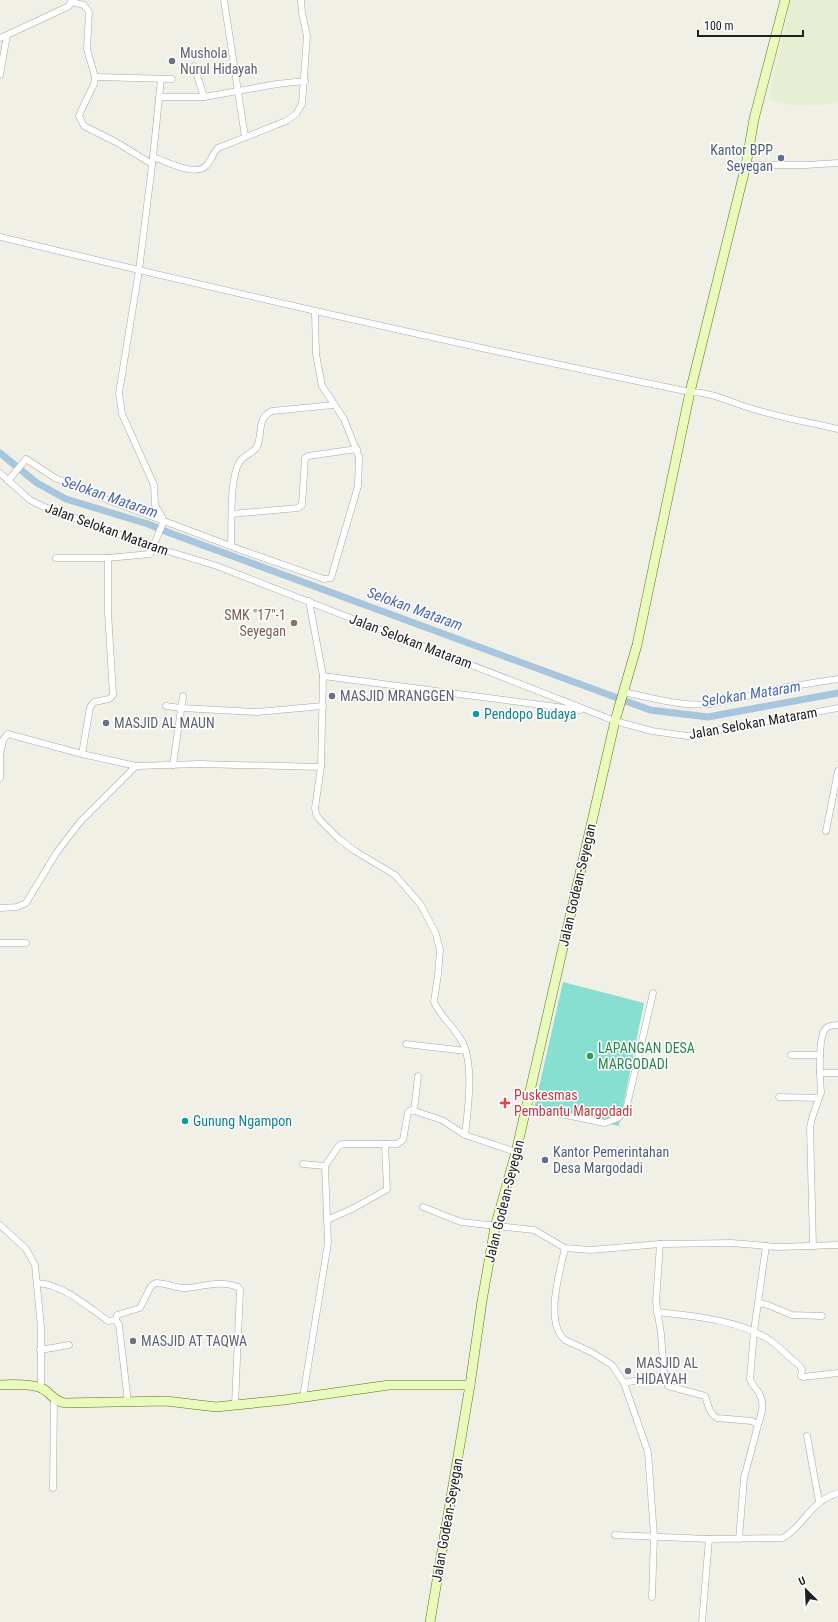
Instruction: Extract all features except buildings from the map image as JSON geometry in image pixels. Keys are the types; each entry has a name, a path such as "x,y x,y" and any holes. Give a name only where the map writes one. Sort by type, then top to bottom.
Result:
{"main road":[{"name":"Jalan Godean-Seyegan","path":"430,1622 495,1227 516,1152 616,718 637,645 690,392 746,165 754,119 784,0"},
{"path":"0,1385 8,1384 41,1388 54,1399 65,1403 174,1402 216,1407 389,1385 470,1385"}],"street":[{"path":"224,0 245,137"},
{"path":"153,157 193,171 201,170 207,166 213,153 218,148 286,121 296,114 302,104 305,81 307,36 301,0"},
{"path":"0,38 65,8 71,1 84,5 89,12 87,49 98,78"},
{"path":"0,75 7,35"},
{"path":"194,66 204,98"},
{"path":"98,78 172,78"},
{"path":"98,78 79,116 84,126 116,142 152,164"},
{"path":"56,558 108,558 148,555 151,553 158,538 163,521 154,505 155,487 153,480 122,414 119,400 120,381 139,270 161,79"},
{"path":"159,97 204,98 277,84 305,81"},
{"path":"746,165 806,166 838,163"},
{"path":"0,237 315,312 690,392 703,392 772,414 838,429"},
{"path":"8,481 26,459 55,478 100,497 324,579 331,578 358,486 359,457 344,419 324,391 319,372 315,343 315,312"},
{"path":"231,545 236,471 240,461 257,447 264,416 272,411 334,405"},
{"path":"232,514 298,508 302,505 305,458 357,449"},
{"name":"Jalan Selokan Mataram","path":"0,473 30,500 42,506 154,547 217,566 588,711 616,718 652,731 688,736 838,708"},
{"path":"82,754 90,707 94,702 109,699 113,695 109,642 108,558"},
{"path":"309,601 323,676 321,767 315,808 316,814 339,839 355,852 395,875 421,905 436,934 440,950 434,1002 458,1035 466,1052 469,1086 465,1135"},
{"path":"323,676 588,711"},
{"path":"622,694 700,705 812,682 838,679"},
{"path":"173,765 178,708 183,696"},
{"path":"166,706 178,708 257,712 323,706"},
{"path":"0,778 0,755 3,740 8,734 82,754 136,766 321,767"},
{"path":"0,908 17,907 26,903 58,852 80,822 136,766"},
{"path":"826,831 838,771"},
{"path":"0,943 26,943"},
{"path":"526,1107 605,1123 618,1118 626,1110 653,993"},
{"path":"813,1246 810,1128 820,1093 820,1055 824,1031 828,1027 838,1025"},
{"path":"406,1044 466,1052"},
{"path":"791,1054 820,1055"},
{"path":"820,1073 838,1073"},
{"path":"414,1111 418,1076"},
{"path":"779,1097 819,1098"},
{"path":"303,1397 328,1243 325,1166 338,1147 342,1144 398,1144 403,1140 408,1112 411,1110 442,1120 465,1135 516,1152"},
{"path":"327,1220 354,1208 387,1189 385,1144"},
{"path":"303,1164 325,1166"},
{"path":"423,1207 461,1222 495,1227 534,1230 564,1248 591,1250 660,1244 732,1243 766,1246 838,1245"},
{"path":"0,1224 26,1249 35,1265 40,1327 41,1388"},
{"path":"660,1244 656,1302 661,1334 664,1375 668,1386 705,1396 709,1409 714,1416 730,1420 752,1421 758,1424"},
{"path":"739,1539 744,1478 763,1402 758,1392 752,1385 750,1379 754,1331 766,1246"},
{"path":"564,1248 555,1307 560,1336 565,1340 601,1357 612,1365 624,1383 648,1452 654,1536 652,1597"},
{"path":"37,1283 49,1284 67,1293 78,1299 108,1321 116,1320"},
{"path":"128,1402 118,1325 116,1320 118,1314 140,1308 151,1286 156,1283 188,1288 215,1283 226,1283 238,1287 240,1290 235,1405"},
{"path":"758,1303 768,1305 792,1315 822,1316"},
{"path":"657,1312 694,1316 754,1331 771,1341 799,1365 802,1370 801,1376 803,1377 838,1373"},
{"path":"40,1350 69,1345"},
{"path":"624,1383 664,1375"},
{"path":"53,1488 54,1399"},
{"path":"807,1436 819,1502"},
{"path":"615,1535 710,1539 783,1538 792,1533 819,1502 838,1493"},
{"path":"702,1622 710,1539"}],"green space":[{"path":"791,0 838,0 838,102 814,106 793,105 768,100"}],"shaded area":[{"name":"LAPANGAN DESA MARGODADI","path":"563,982 644,1003 619,1126 534,1109"}],"waterway":[{"name":"Selokan Mataram","path":"0,453 37,483 66,499 148,524 650,710 708,717 838,693"}],"place":[{"name":"Mushola Nurul Hidayah","path":"172,61"},
{"name":"Kantor BPP Seyegan","path":"781,158"},
{"name":"SMK \"17\"-1 Seyegan","path":"294,623"},
{"name":"MASJID MRANGGEN","path":"332,696"},
{"name":"Pendopo Budaya","path":"476,714"},
{"name":"MASJID AL MAUN","path":"106,723"},
{"name":"LAPANGAN DESA MARGODADI","path":"590,1056"},
{"name":"Puskesmas Pembantu Margodadi","path":"505,1103"},
{"name":"Gunung Ngampon","path":"185,1121"},
{"name":"Kantor Pemerintahan Desa Margodadi","path":"545,1160"},
{"name":"MASJID AT TAQWA","path":"133,1341"},
{"name":"MASJID AL HIDAYAH","path":"628,1371"}]}
